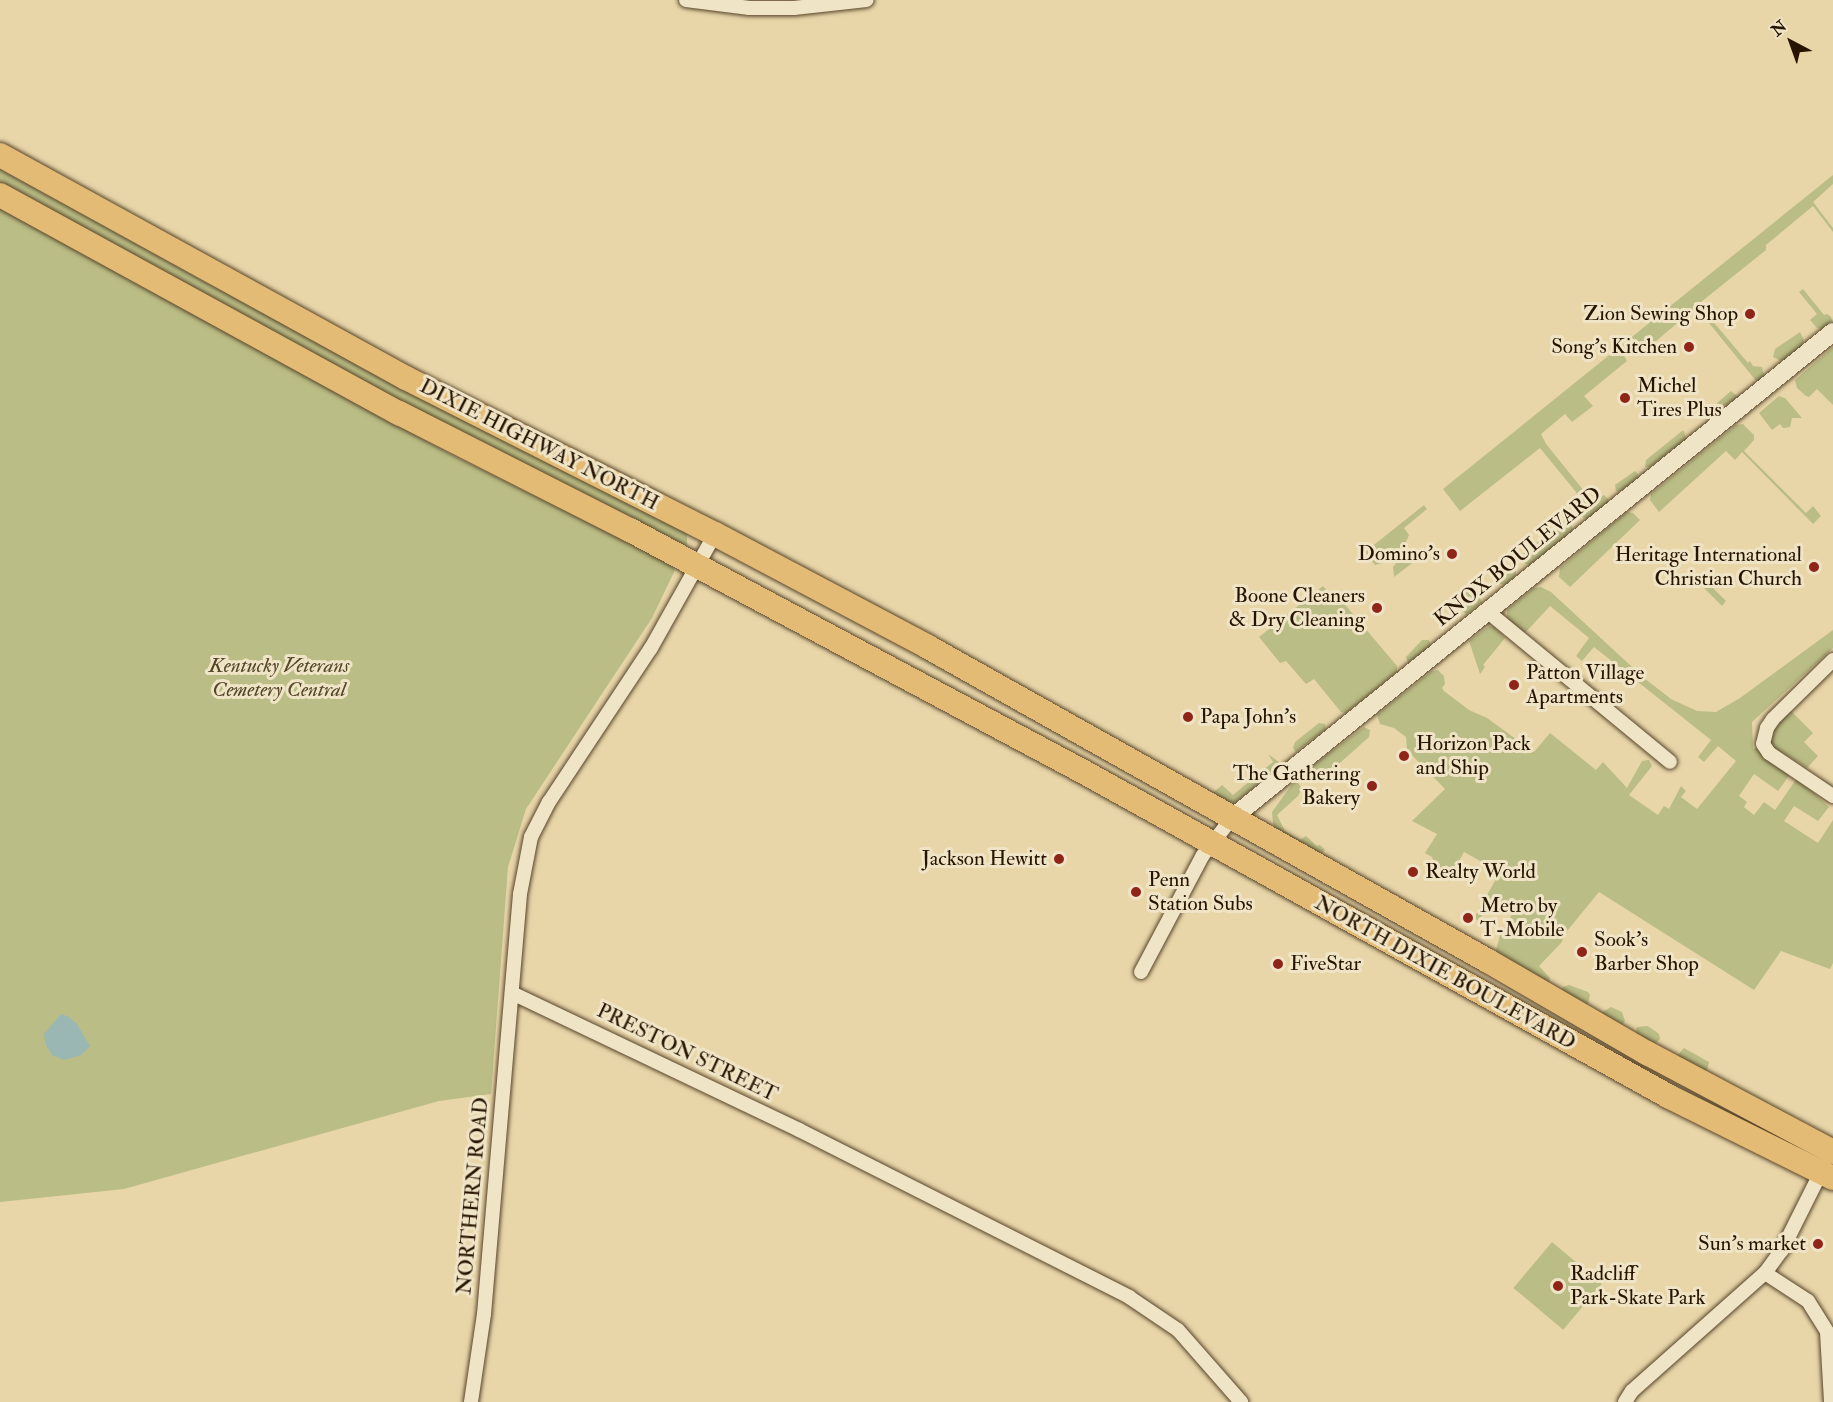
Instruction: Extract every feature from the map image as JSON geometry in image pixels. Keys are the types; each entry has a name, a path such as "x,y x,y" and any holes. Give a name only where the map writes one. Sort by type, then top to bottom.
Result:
{"highway":[{"name":"DIXIE HIGHWAY NORTH","path":"0,155 406,378 716,534 928,647 1079,733"},
{"name":"DIXIE HIGHWAY NORTH","path":"0,195 399,413 630,530 1062,760"},
{"name":"NORTH DIXIE BOULEVARD","path":"1079,733 1647,1053 1833,1151"},
{"name":"NORTH DIXIE BOULEVARD","path":"1062,760 1650,1087 1827,1176"}],"main road":[{"name":"KNOX BOULEVARD","path":"1232,818 1833,332"}],"street":[{"path":"686,0 750,8 816,7 867,0"},
{"path":"512,993 520,894 529,846 539,819 648,652 716,534"},
{"path":"1487,611 1670,762"},
{"path":"1833,660 1767,728 1763,744 1769,753 1833,796"},
{"path":"1141,972 1211,842 1232,818"},
{"name":"NORTHERN ROAD","path":"471,1402 484,1314 512,993"},
{"name":"PRESTON STREET","path":"512,993 799,1130 1130,1297 1178,1330 1240,1402"},
{"path":"1616,1402 1627,1399 1765,1273 1782,1250 1827,1176 1833,1151"},
{"path":"1765,1273 1808,1301 1827,1332 1831,1402"}],"green space":[{"path":"0,169 198,278 683,527 687,534 687,544 684,547 473,443 0,184"},
{"path":"1833,175 1833,184 1813,202 1833,228 1833,232 1813,206 1766,245 1766,250 1701,302 1705,312 1748,363 1750,361 1753,366 1762,367 1764,376 1757,382 1696,307 1646,352 1633,347 1623,354 1627,361 1584,396 1593,406 1572,422 1565,414 1541,434 1546,444 1593,502 1604,495 1608,503 1588,519 1584,518 1577,511 1585,503 1540,448 1460,511 1443,489"},
{"name":"Kentucky Veterans Cemetery Central","path":"0,208 450,454 668,562 675,570 652,618 526,809 508,867 491,1094 439,1101 124,1189 0,1202"},
{"path":"1803,289 1824,315 1831,317 1832,321 1822,329 1817,328 1810,320 1817,314 1799,292"},
{"path":"1800,332 1804,340 1802,346 1783,362 1773,357 1775,349"},
{"path":"1833,347 1833,405 1817,389 1809,397 1806,396 1797,388 1795,380"},
{"path":"1731,391 1738,397 1720,409 1717,403"},
{"path":"1779,396 1785,398 1802,418 1792,418 1790,427 1783,428 1780,424 1772,430 1759,413"},
{"path":"1743,424 1754,435 1754,440 1744,451 1806,513 1813,506 1821,516 1813,524 1742,452 1735,460 1726,451 1659,512 1650,500 1651,494 1736,425"},
{"path":"1682,431 1686,439 1650,467 1645,467 1646,460"},
{"path":"1635,471 1638,474 1637,479 1619,492 1616,491 1615,485"},
{"path":"1424,505 1427,509 1404,528 1409,535 1405,544 1382,563 1375,565 1365,552"},
{"path":"1627,512 1633,513 1640,520 1570,587 1559,577 1560,568"},
{"path":"1567,519 1571,522 1573,531 1530,565 1523,563 1521,555"},
{"path":"1419,551 1424,554 1394,577 1393,567 1397,562 1412,552"},
{"path":"1511,565 1516,570 1516,575 1506,585 1500,584 1497,576"},
{"path":"1708,583 1726,601 1722,606 1702,586"},
{"path":"1323,586 1332,597 1336,594 1397,666 1397,672 1346,713 1341,712 1314,679 1306,684 1286,661 1280,663 1259,637"},
{"path":"1541,587 1551,592 1644,678 1671,699 1697,711 1716,712 1740,698 1833,630 1833,648 1752,722 1753,749 1758,747 1791,773 1778,791 1754,774 1739,796 1747,802 1744,807 1754,815 1764,802 1775,810 1797,778 1829,807 1818,821 1794,806 1784,821 1818,843 1833,820 1833,963 1830,969 1781,951 1754,990 1599,892 1567,931 1561,943 1539,966 1550,978 1549,983 1498,957 1496,950 1500,935 1514,911 1500,900 1495,907 1483,913 1479,921 1474,918 1500,872 1464,852 1454,870 1446,865 1443,871 1438,870 1432,857 1425,853 1437,834 1412,821 1445,789 1407,750 1406,737 1394,728 1380,724 1377,715 1432,671 1438,670 1444,676 1445,684 1442,688 1444,691 1534,752 1550,733 1596,770 1603,762 1627,788 1642,761 1649,760 1652,766 1629,795 1658,815 1664,806 1669,809 1681,786 1686,791 1681,797 1697,809 1736,761 1718,746 1704,762 1698,757 1711,740 1594,647 1582,661 1576,656 1589,638 1550,606 1525,633 1507,620 1507,610 1534,588"},
{"path":"1471,588 1475,589 1482,602 1466,615 1457,601 1461,593"},
{"path":"1489,626 1494,627 1505,638 1483,665 1485,667 1480,674 1469,641"},
{"path":"1422,640 1429,640 1431,646 1408,663 1406,657"},
{"path":"1790,710 1813,733 1804,742 1818,756 1807,768 1769,744 1769,737 1776,724"},
{"path":"1319,723 1325,724 1326,729 1296,752 1293,748 1295,742"},
{"path":"1364,727 1370,730 1369,737 1323,778 1316,776 1312,768 1314,765"},
{"path":"1268,754 1279,762 1278,767 1236,802 1225,803 1213,793 1222,785 1233,795 1273,762"},
{"path":"1297,782 1302,788 1298,796 1277,815 1285,831 1300,840 1306,836 1317,846 1320,845 1325,850 1322,853 1330,858 1328,862 1277,830 1273,824 1272,812 1293,783"},
{"path":"1569,985 1588,992 1590,995 1586,1006 1561,992 1563,987"},
{"path":"1611,1007 1622,1012 1625,1021 1623,1024 1619,1026 1601,1013"},
{"path":"1648,1026 1659,1034 1660,1039 1653,1046 1635,1035 1637,1027"},
{"path":"1684,1048 1709,1062 1707,1070 1703,1071 1676,1057"},
{"name":"Radcliff Park-Skate Park","path":"1552,1242 1602,1284 1563,1330 1513,1288"}],"water":[{"path":"61,1014 77,1024 90,1046 81,1055 64,1060 52,1055 46,1045 44,1034"}],"place":[{"name":"Zion Sewing Shop","path":"1750,314"},
{"name":"Song's Kitchen","path":"1689,347"},
{"name":"Michel Tires Plus","path":"1625,398"},
{"name":"Domino's","path":"1452,554"},
{"name":"Heritage International Christian Church","path":"1814,567"},
{"name":"Boone Cleaners & Dry Cleaning","path":"1377,608"},
{"name":"Patton Village Apartments","path":"1514,685"},
{"name":"Papa John's","path":"1188,717"},
{"name":"Horizon Pack and Ship","path":"1404,756"},
{"name":"The Gathering Bakery","path":"1372,786"},
{"name":"Jackson Hewitt","path":"1059,859"},
{"name":"Realty World","path":"1413,872"},
{"name":"Penn Station Subs","path":"1136,892"},
{"name":"Metro by T-Mobile","path":"1468,918"},
{"name":"Sook's Barber Shop","path":"1582,952"},
{"name":"FiveStar","path":"1278,964"},
{"name":"Sun’s market","path":"1818,1244"},
{"name":"Radcliff Park-Skate Park","path":"1558,1286"}]}
